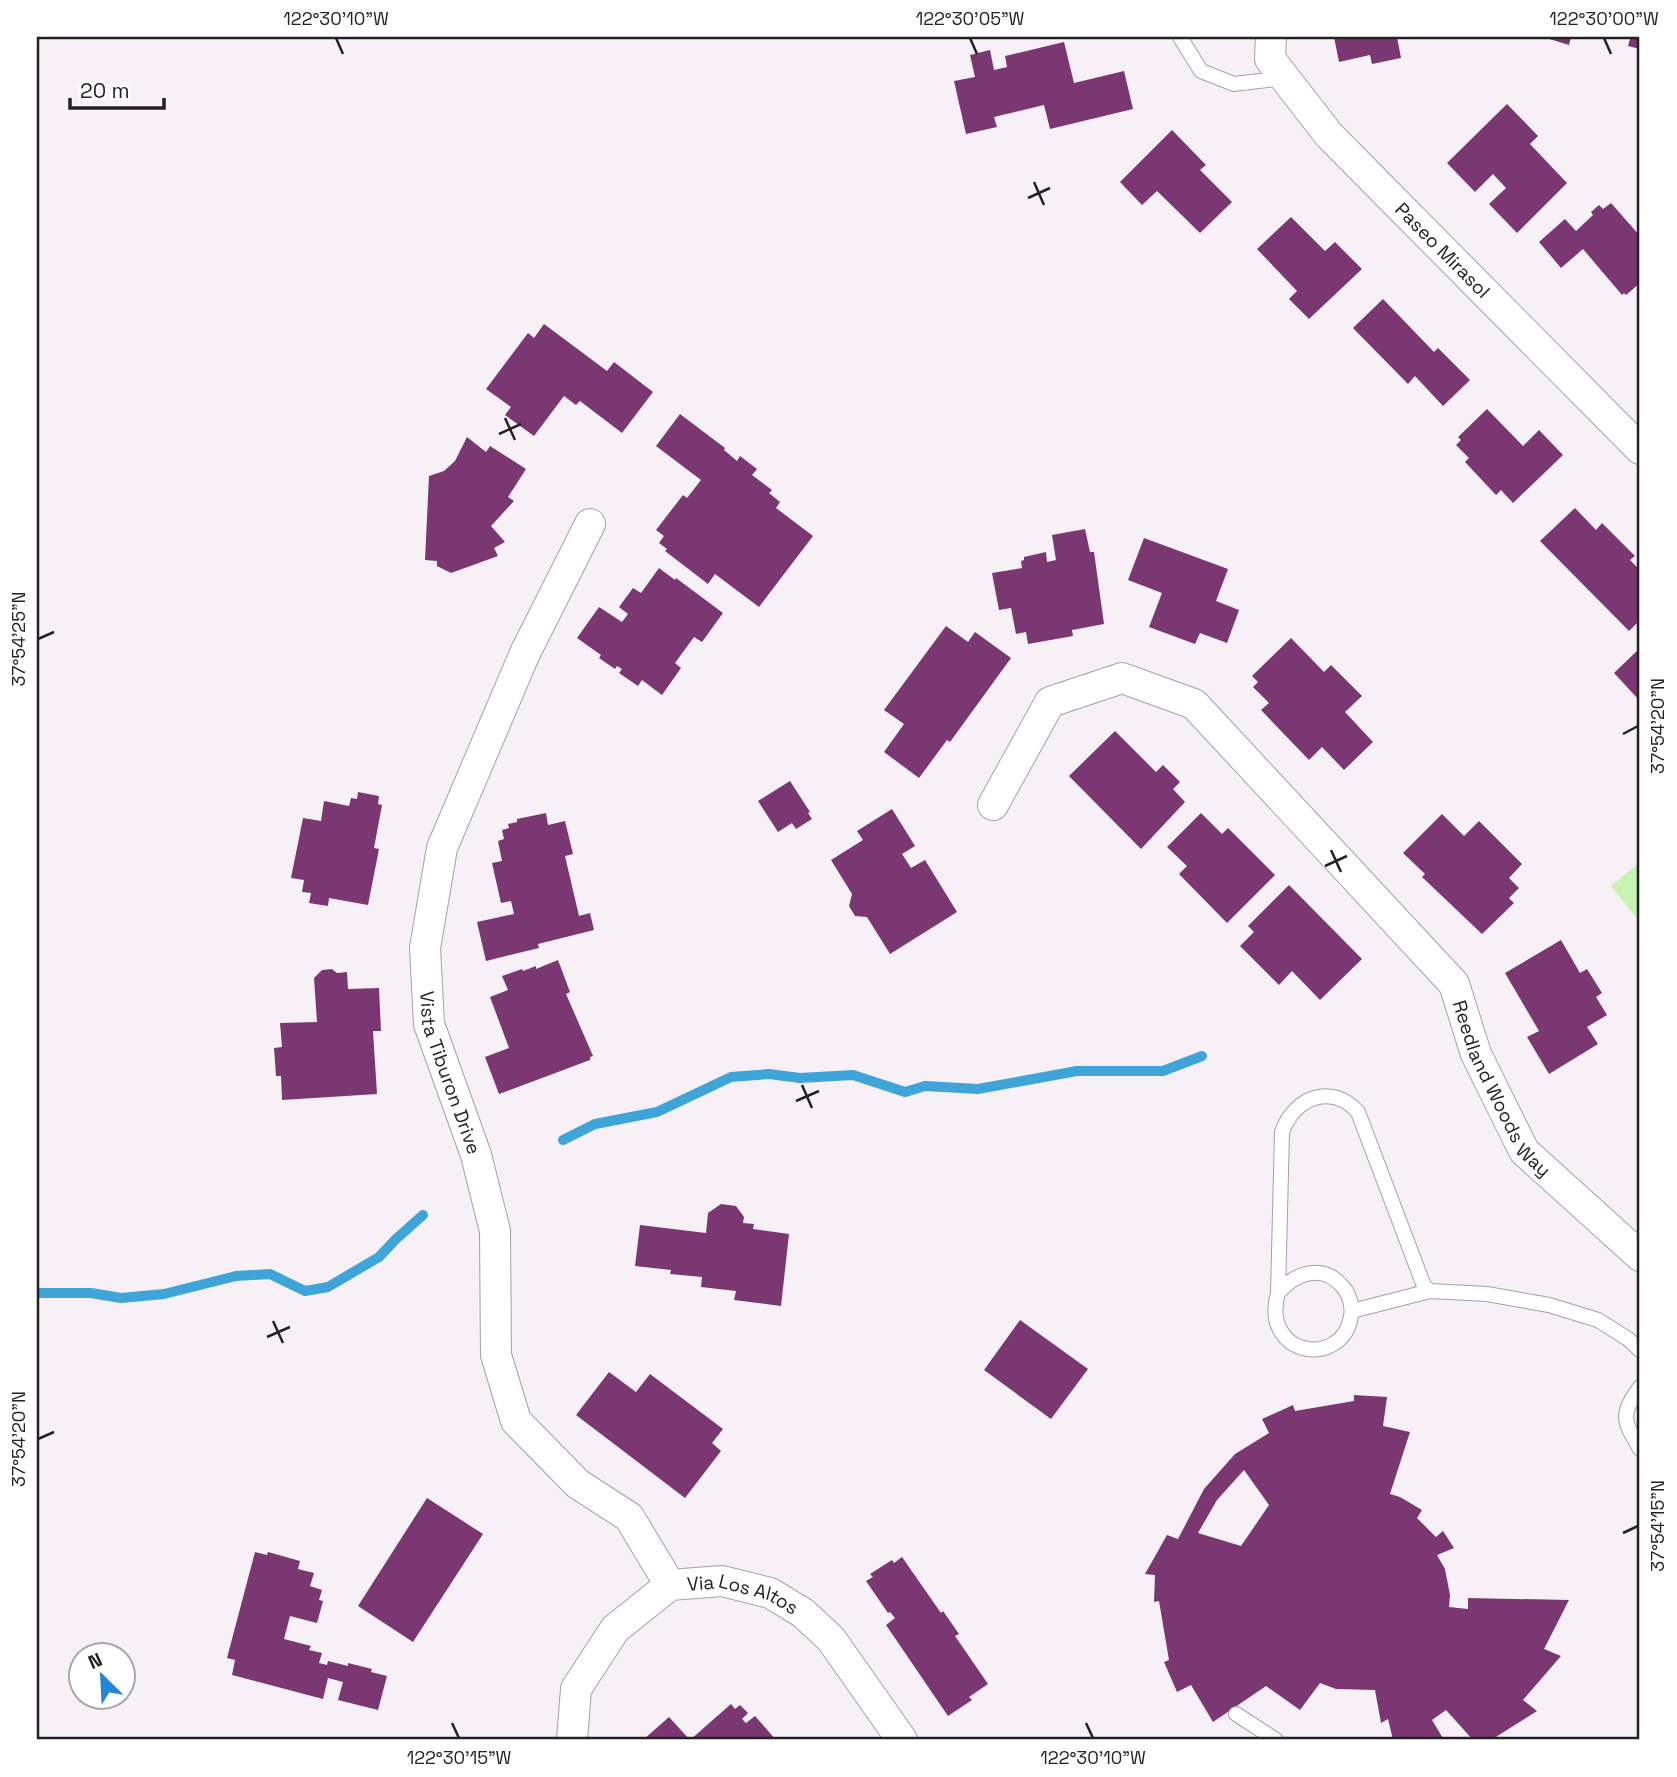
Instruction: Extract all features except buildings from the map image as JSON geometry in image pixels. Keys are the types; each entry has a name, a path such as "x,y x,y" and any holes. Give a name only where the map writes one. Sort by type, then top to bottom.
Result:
{"street":[{"name":"Paseo Mirasol","path":"1270,37 1270,59 1329,135 1640,449"},
{"name":"Vista Tiburon Drive","path":"590,524 525,653 442,848 425,948 429,1024 476,1155 495,1231 496,1355 516,1421 578,1484 629,1517 670,1584"},
{"name":"Reedland Woods Way","path":"993,805 1050,702 1122,678 1194,704 1454,984 1476,1054 1524,1151 1640,1256"},
{"name":"Via Los Altos","path":"572,1740 576,1689 614,1629 670,1584 722,1581 770,1593 803,1613 831,1639 902,1740"}],"lane":[{"path":"1180,37 1201,71 1234,84 1285,78"},
{"path":"1278,1293 1296,1276 1322,1273 1334,1278 1344,1287 1350,1298 1352,1311 1344,1335 1323,1349 1310,1350 1287,1340 1279,1330 1275,1318 1282,1132 1292,1111 1304,1101 1319,1097 1336,1097 1349,1102 1359,1112 1424,1286 1430,1291"},
{"path":"1352,1311 1430,1291 1487,1294 1549,1305 1598,1320 1640,1350"},
{"path":"1640,1387 1628,1404 1625,1414 1626,1425 1640,1448"},
{"path":"1236,1714 1276,1740"}],"green space":[{"path":"1640,862 1640,922 1611,886"}],"waterway":[{"path":"563,1140 595,1124 657,1112 731,1077 769,1074 800,1078 853,1075 905,1092 925,1086 978,1089 1077,1071 1163,1071 1202,1056"},
{"path":"37,1293 91,1293 121,1298 164,1294 236,1276 270,1274 305,1291 328,1287 379,1257 423,1215"}]}
